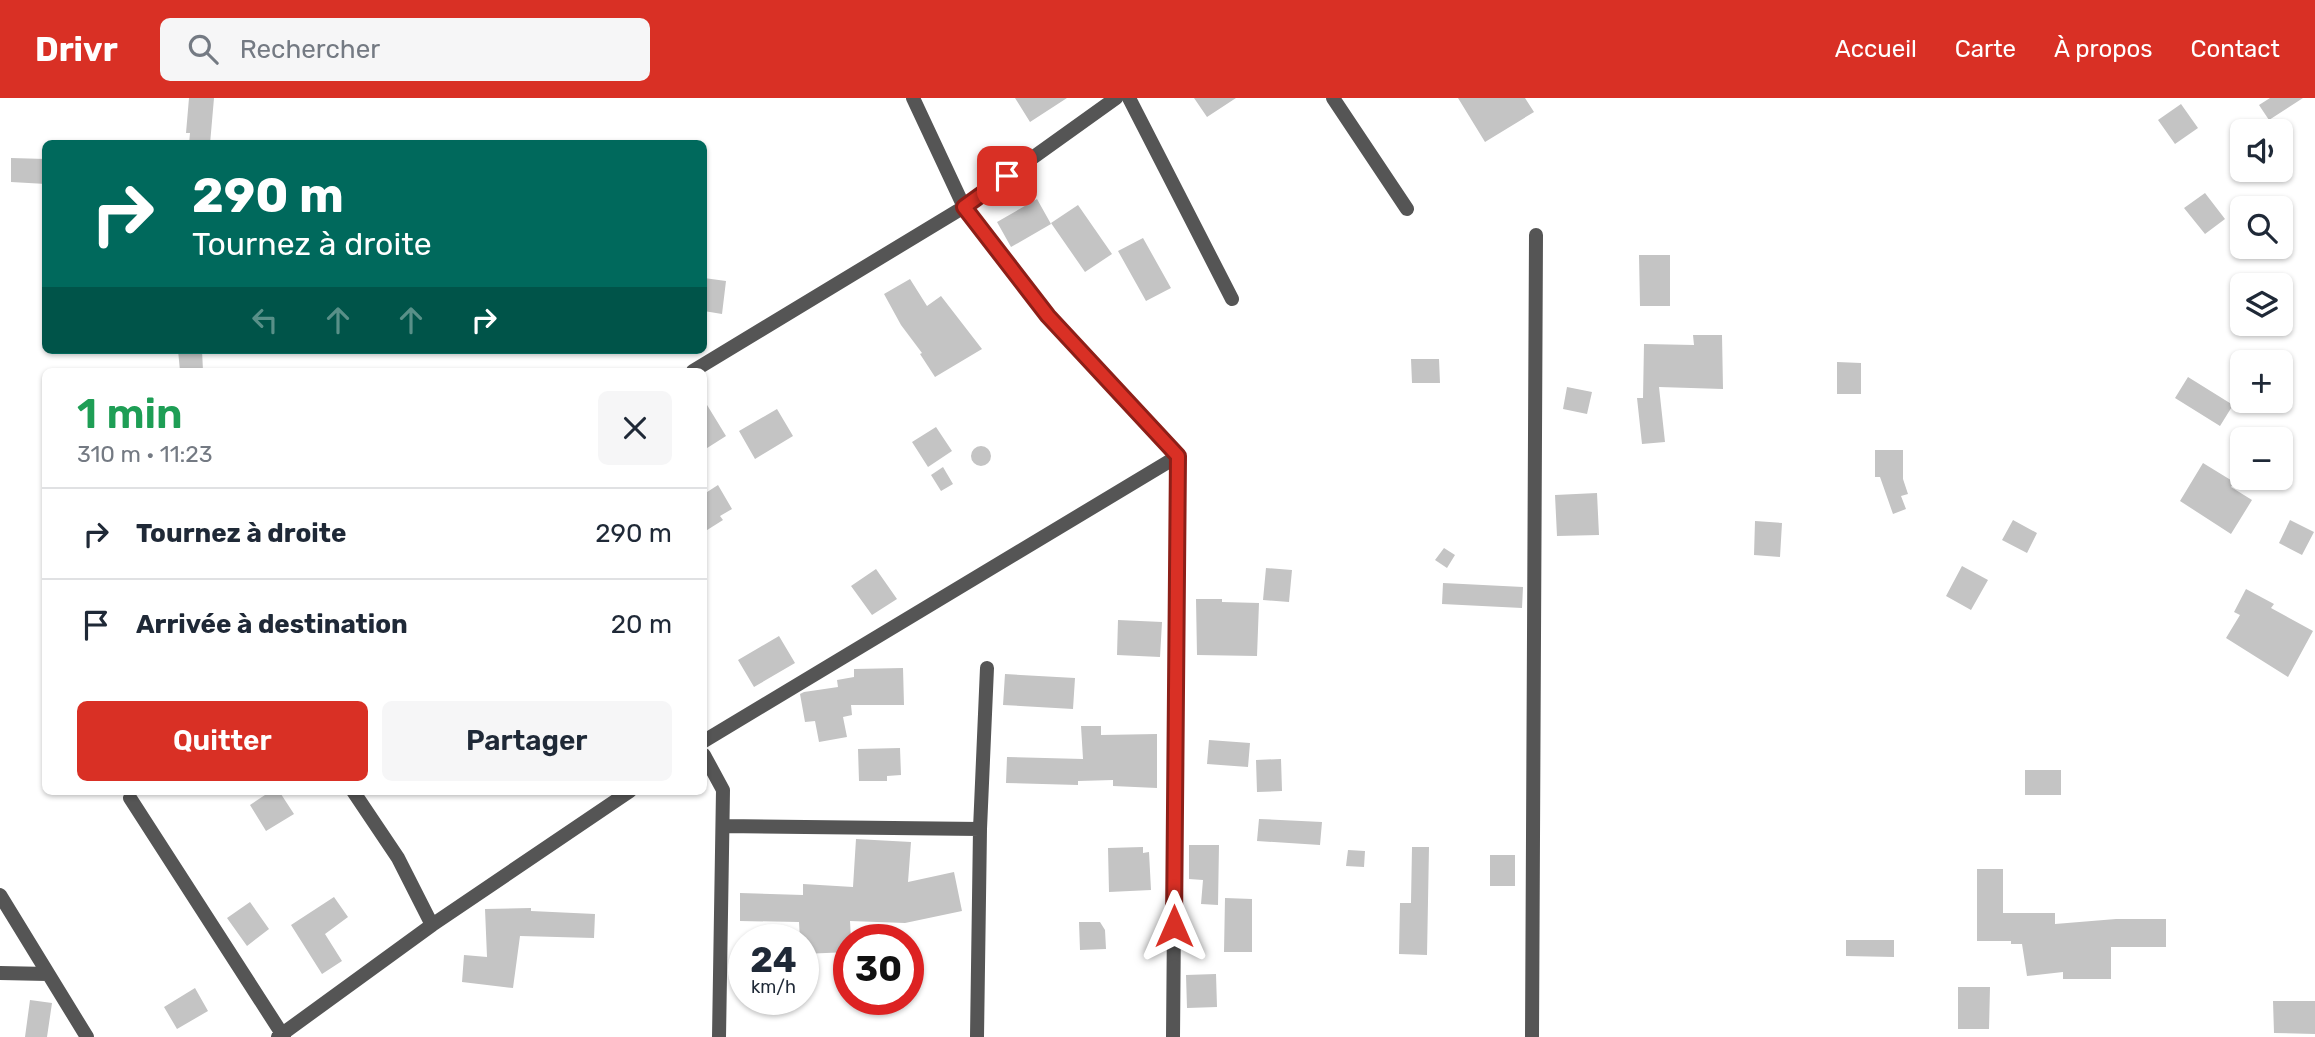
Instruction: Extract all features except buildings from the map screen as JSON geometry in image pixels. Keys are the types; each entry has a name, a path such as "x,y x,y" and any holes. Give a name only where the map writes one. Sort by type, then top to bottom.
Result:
{"street":[{"path":"913,98 964,207 1048,316 1178,456 1173,1037"},
{"path":"698,368 964,207 1116,98"},
{"path":"1129,98 1232,299"},
{"path":"1333,98 1407,209"},
{"path":"1532,1037 1536,235"},
{"path":"707,739 1178,456"},
{"path":"977,1037 980,829 987,668"},
{"path":"707,761 723,790 719,1037"},
{"path":"356,795 398,858 432,925"},
{"path":"130,798 282,1036 432,925 624,795"},
{"path":"723,826 980,829"},
{"path":"0,895 87,1037"},
{"path":"0,973 48,974"}],"route":[{"path":"1007,176 964,207 1048,316 1178,456 1174,926"}]}
